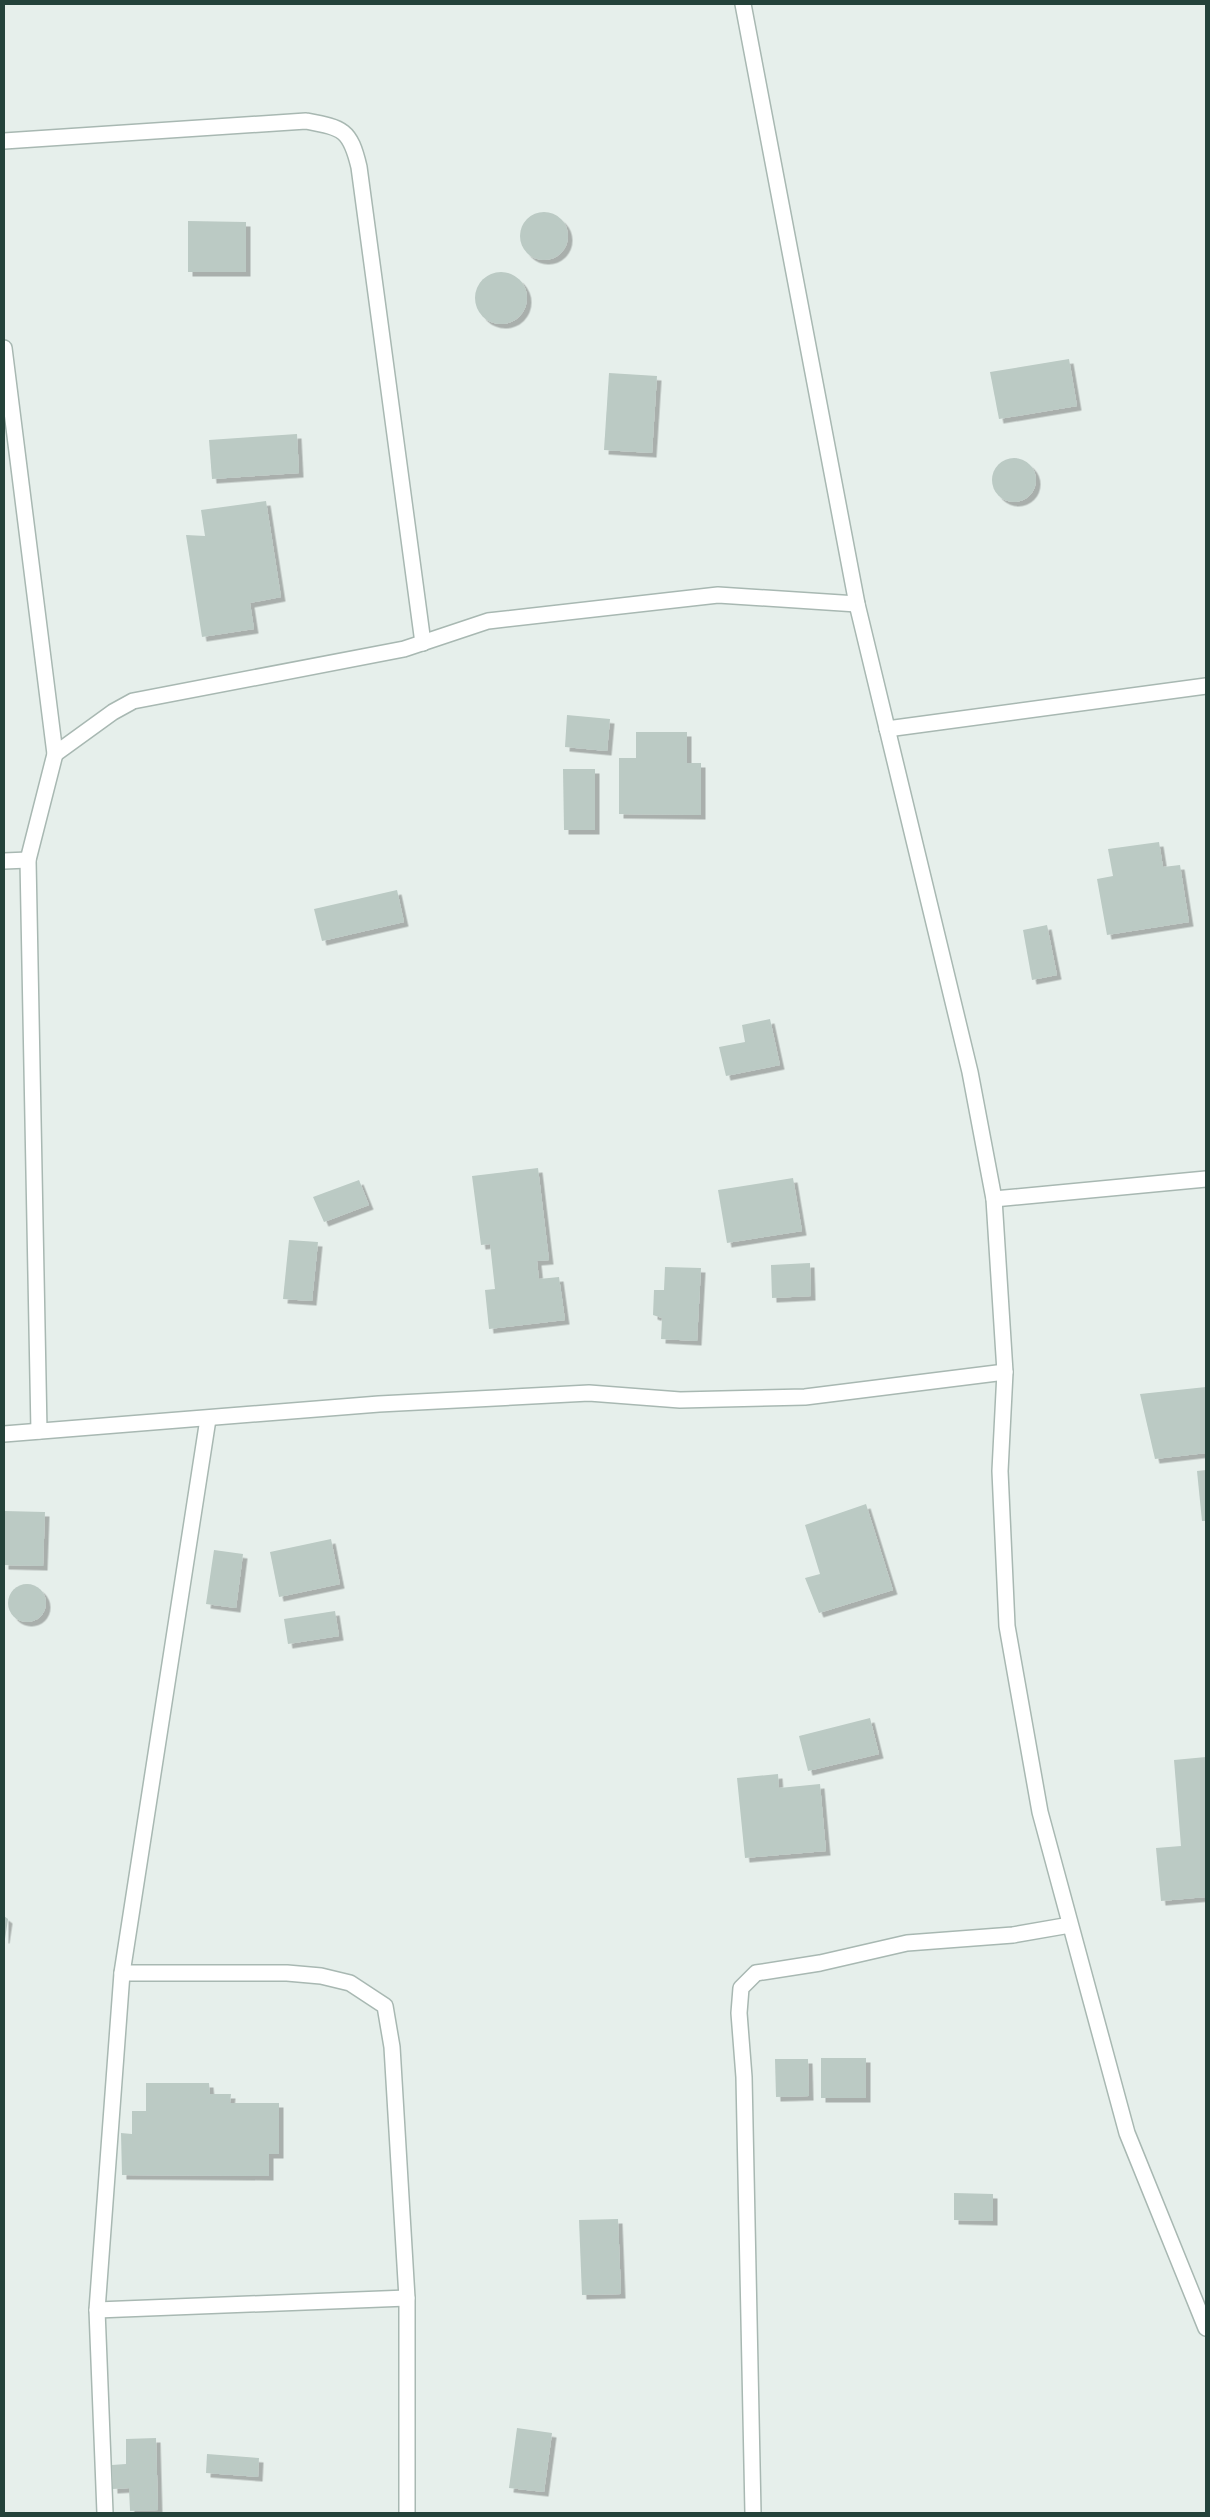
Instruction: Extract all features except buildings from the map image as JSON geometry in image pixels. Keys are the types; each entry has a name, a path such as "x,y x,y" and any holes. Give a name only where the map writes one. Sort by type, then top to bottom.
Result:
{"street":[{"path":"743,4 857,604 970,1072 994,1199 1005,1372 1000,1471 1007,1626 1040,1812 1127,2133 1206,2328"},
{"path":"4,141 306,121 342,131 353,143 362,186 423,643"},
{"path":"4,348 55,754 28,860 38,1431"},
{"path":"55,754 114,712 133,701 395,651 488,621 718,594 857,604"},
{"path":"887,729 1206,686"},
{"path":"4,861 28,860"},
{"path":"994,1199 1206,1179"},
{"path":"4,1434 379,1404 589,1393 680,1400 805,1397 1005,1372"},
{"path":"105,2513 97,2310 122,1973 208,1419"},
{"path":"753,2513 744,2077 739,2012 741,1988 756,1972 820,1963 907,1943 1014,1935 1070,1925"},
{"path":"122,1973 287,1973 321,1976 350,1983 385,2006 392,2047 407,2298 407,2513"},
{"path":"97,2310 407,2298"}]}
